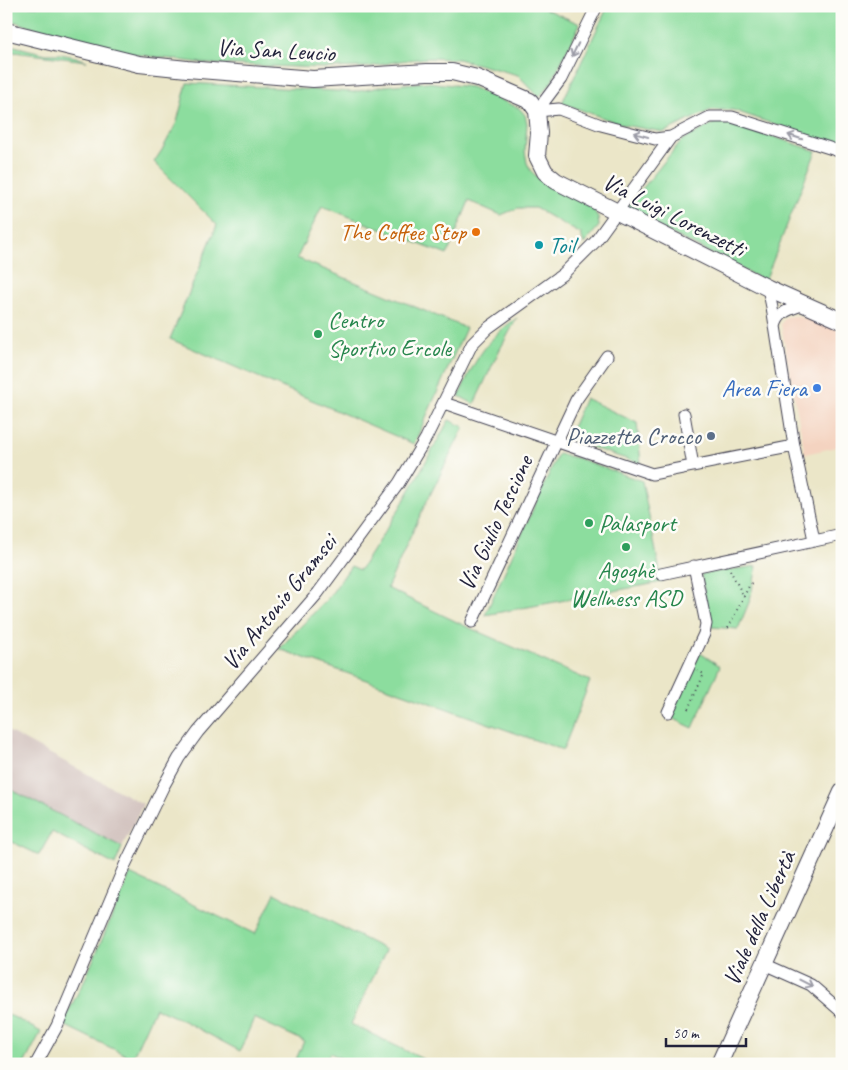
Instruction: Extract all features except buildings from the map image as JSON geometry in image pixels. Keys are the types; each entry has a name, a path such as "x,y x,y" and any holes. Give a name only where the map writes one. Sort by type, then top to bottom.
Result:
{"street":[{"path":"537,111 561,79 597,6"},
{"name":"Via San Leucio","path":"6,30 139,64 187,69 313,78 452,72 477,78 515,94 530,101 537,111"},
{"path":"537,111 559,109 602,125 655,139 671,137 710,117 722,116 751,122 842,152"},
{"name":"Via Luigi Lorenzetti","path":"537,111 539,133 537,156 546,172 556,182 768,288 842,321"},
{"name":"Via Antonio Gramsci","path":"36,1064 57,1026 125,865 163,786 179,758 198,732 318,593 399,483 426,438 472,344 488,328 563,274 595,242 618,213 671,137"},
{"path":"768,288 794,446 814,540"},
{"path":"775,326 776,319 782,312 804,304"},
{"name":"Via Giulio Tescione","path":"472,622 576,400 607,356"},
{"name":"Via Giulio Tescione","path":"444,403 652,474 794,446"},
{"path":"684,414 693,466"},
{"path":"661,574 842,535"},
{"path":"668,712 704,634 706,624 694,566"},
{"name":"Viale della Libertà","path":"719,1064 842,792"},
{"path":"764,964 811,985 842,1012"}],"path":[{"path":"724,559 744,597"},
{"path":"728,628 750,584 754,582"},
{"path":"688,709 704,674 689,667"}],"shaded area":[{"name":"Area Fiera","path":"794,316 820,321 842,331 842,446 805,454 781,324 786,317"},
{"path":"6,730 143,804 122,847 6,787"}],"green space":[{"path":"6,6 539,6 580,24 551,83 539,97 518,75 458,59 427,58 368,67 324,68 210,64 132,54 97,47 6,19"},
{"path":"608,6 842,6 842,148 733,110 711,110 664,132 623,125 562,103"},
{"path":"6,44 46,54 76,57 87,61 6,51"},
{"path":"426,82 471,87 519,108 525,115 527,123 525,151 527,163 531,171 541,181 593,208 598,218 599,226 584,244 581,234 535,208 518,208 501,215 469,201 447,255 322,206 297,258 466,328 414,444 170,339 217,225 154,162 177,122 187,83 354,92 385,86"},
{"path":"716,122 730,122 816,151 765,281 625,210 681,141"},
{"path":"517,318 474,404 459,396 475,362 482,352 497,334"},
{"path":"585,398 637,423 641,464 567,439"},
{"path":"449,420 464,427 423,509 387,588 463,625 590,681 563,750 279,649 329,597 351,566 360,570 401,506"},
{"name":"Palasport","path":"558,454 577,458 642,481 662,582 485,615"},
{"path":"757,566 750,600 738,629 711,627 701,574"},
{"path":"700,653 720,666 693,728 670,717"},
{"path":"6,787 122,847 115,865 52,832 39,855 6,839"},
{"path":"130,874 255,934 275,893 386,950 351,1024 433,1064 353,1064 330,1053 325,1064 294,1064 304,1041 254,1018 240,1051 155,1008 132,1058 62,1024 86,977"},
{"path":"6,1013 41,1032 24,1064 6,1064"}],"place":[{"name":"The Coffee Stop","path":"476,232"},
{"name":"Toil","path":"539,245"},
{"name":"Centro Sportivo Ercole","path":"318,334"},
{"name":"Area Fiera","path":"817,388"},
{"name":"Piazzetta Crocco","path":"711,436"},
{"name":"Palasport","path":"589,523"},
{"name":"Agoghè Wellness ASD","path":"626,547"}]}
